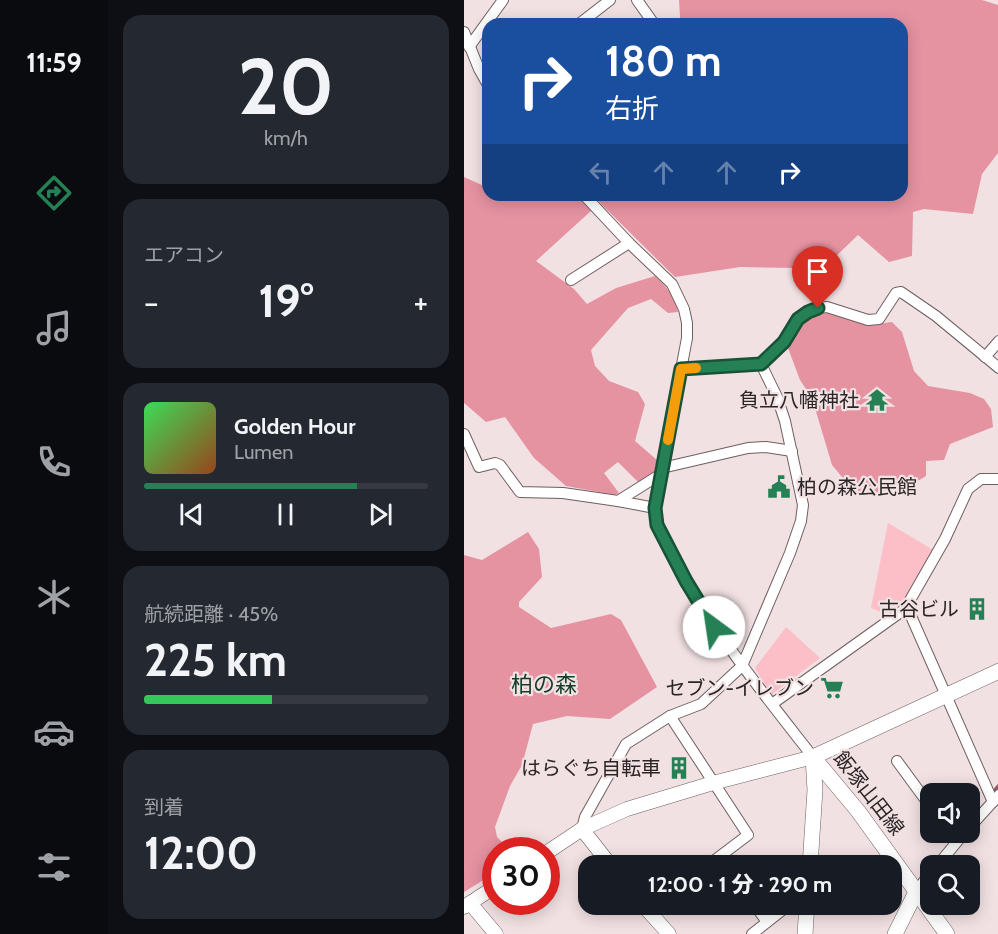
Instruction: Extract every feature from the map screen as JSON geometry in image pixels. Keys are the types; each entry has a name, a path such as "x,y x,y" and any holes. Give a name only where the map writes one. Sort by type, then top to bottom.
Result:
{"main road":[{"name":"飯塚山田線","path":"947,934 858,811 813,757 998,671"},
{"path":"811,855 815,790 813,757"},
{"path":"894,934 916,892"},
{"path":"805,934 806,915"}],"street":[{"path":"490,18 503,0"},
{"path":"587,18 610,0"},
{"path":"637,0 650,18"},
{"path":"469,47 482,29"},
{"path":"464,32 482,73"},
{"path":"560,844 582,829 627,809 713,783 813,757 714,627 686,581 657,525 655,508 687,338 687,322 684,309 672,284 590,201"},
{"path":"571,280 629,243"},
{"path":"681,369 761,364 784,342 798,319 808,312 827,307 868,320 879,319 896,293 901,292 936,316 998,368"},
{"path":"985,357 998,341"},
{"path":"582,829 585,817 626,744 670,716 701,704 742,666 770,595 790,553 801,521 803,505 785,421 777,397 761,364"},
{"path":"464,434 479,467 495,463 500,465 520,492 563,493 655,508"},
{"path":"618,501 662,471 748,448 766,447 792,451"},
{"path":"772,704 907,607 945,539 968,489 981,479 998,479"},
{"path":"907,607 994,796 980,814"},
{"path":"670,716 748,835 728,855"},
{"path":"897,761 920,792"},
{"path":"582,829 602,855"},
{"path":"916,892 920,887"},
{"path":"482,895 467,905 496,934"},
{"path":"655,915 669,934"},
{"path":"762,915 767,922"},
{"path":"752,934 776,915"}],"shaded area":[{"path":"679,0 982,0 998,5 998,153 982,174 973,214 924,209 913,212 912,256 889,262 858,235 830,262 797,268 740,267 675,277 598,201 908,201 908,18 680,17"},
{"path":"464,177 482,185 482,201 584,201 592,210 536,261 574,289 587,304 616,288 655,276 667,288 677,307 678,312 668,313 651,299 628,308 591,350 595,366 609,381 638,392 645,404 635,441 657,460 654,473 639,483 618,462 604,473 619,493 615,495 566,486 534,458 505,417 486,422 464,403"},
{"path":"827,312 869,325 892,322 902,332 914,371 928,386 970,393 984,399 991,409 993,427 950,444 944,460 926,461 926,476 908,487 879,497 853,490 832,465 812,398 800,380 788,348 790,339 801,323 815,313"},
{"path":"888,523 933,550 903,603 888,615 871,608"},
{"path":"528,532 539,549 542,577 519,602 519,607 551,628 611,614 621,620 657,687 610,719 567,716 533,724 522,765 510,786 495,827 497,837 482,837 482,881 464,892 464,555 482,560"},
{"path":"786,627 820,658 771,695 755,668"}],"waterway":[{"path":"992,793 999,785"}],"slow traffic":[{"path":"668,440 681,369 696,368"}],"place":[{"name":"負立八幡神社","path":"877,400"},
{"name":"柏の森公民館","path":"779,487"},
{"name":"古谷ビル","path":"977,609"},
{"name":"セブン-イレブン","path":"832,688"},
{"name":"はらぐち自転車","path":"679,768"}],"district":[{"name":"柏の森","path":"544,684"}],"route":[{"path":"714,627 686,581 657,525 655,508 681,369 761,364 784,342 798,319 818,308"}]}
